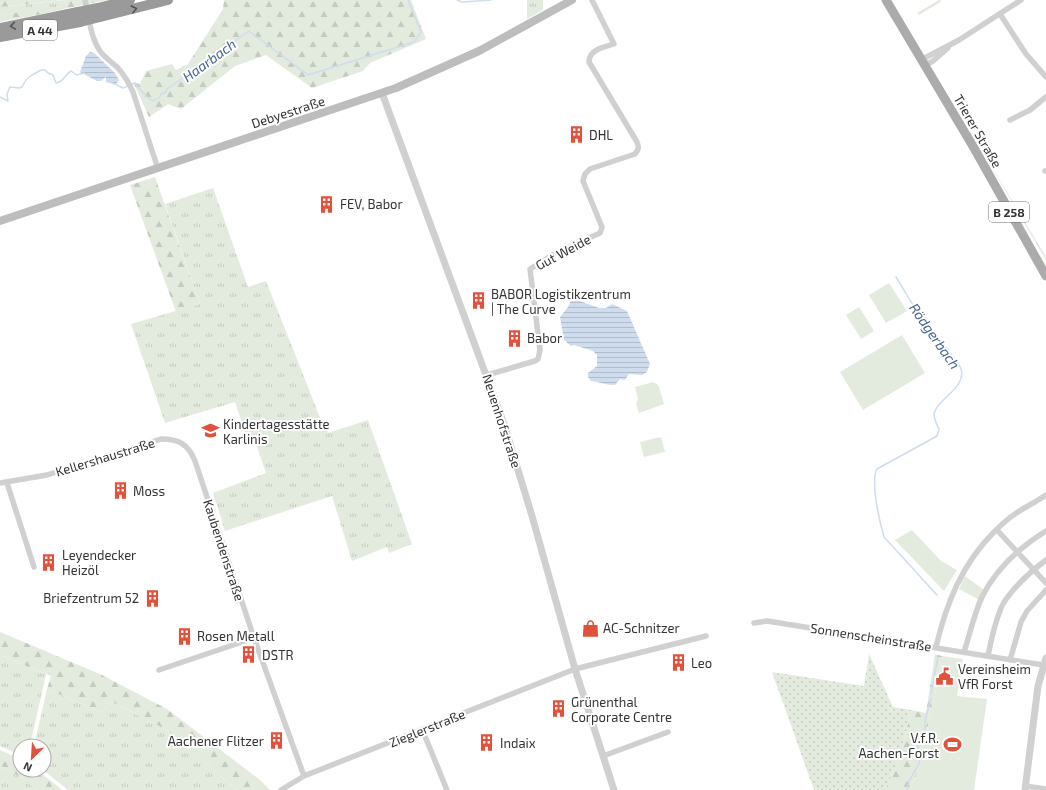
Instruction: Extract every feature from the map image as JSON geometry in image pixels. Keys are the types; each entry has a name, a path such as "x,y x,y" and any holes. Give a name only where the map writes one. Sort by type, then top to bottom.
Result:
{"highway":[{"name":"A 44","path":"99,13 130,0"},
{"name":"A 44","path":"0,37 79,17 168,0"},
{"name":"A 44","path":"0,28 79,17"}],"main road":[{"name":"Debyestraße","path":"0,221 396,88 478,50 572,0"},
{"name":"Trierer Straße","path":"886,0 922,63 974,148 1046,276"}],"street":[{"path":"86,0 90,26 96,44 105,57 118,68 130,85 158,169"},
{"name":"Gut Weide","path":"487,375 538,359 540,350 530,269 556,253 600,233 602,227 584,181 584,174 590,169 635,154 639,147 589,62 589,57 592,52 614,44 592,0"},
{"path":"922,63 933,61 958,40 1021,0"},
{"path":"1000,14 1026,54 1046,78"},
{"name":"Neuenhofstraße","path":"382,93 504,424 530,509 575,669 614,790"},
{"path":"1010,120 1030,110 1046,97"},
{"name":"Kellershaustraße","path":"0,483 47,475 161,439 179,441 188,449 195,461"},
{"name":"Kaubendenstraße","path":"195,461 254,638 304,776"},
{"path":"6,483 34,567"},
{"path":"936,647 942,622 962,572 982,545 1013,515 1046,495"},
{"path":"997,530 1046,583"},
{"path":"964,652 982,597 990,583 1018,551 1046,531"},
{"path":"988,656 1002,607 1007,598 1034,569 1046,560"},
{"path":"1010,660 1026,611 1046,590"},
{"name":"Sonnenscheinstraße","path":"754,623 767,621 1010,660 1045,662"},
{"path":"575,669 706,636"},
{"path":"159,670 254,638"},
{"path":"1045,662 1038,686 1025,788 1046,789"},
{"name":"Zieglerstraße","path":"281,790 304,776 575,669"},
{"path":"422,729 447,790"},
{"path":"603,756 668,732"}],"green space":[{"path":"0,0 62,0 0,7"},
{"path":"65,0 68,8 42,14 42,10 0,15 0,7"},
{"path":"65,0 108,0 68,8"},
{"path":"224,0 411,0 426,39 370,63 363,71 312,88 266,55 235,66 181,109 168,104 149,117 133,82 140,84 146,71 172,64 176,70 188,64 223,9"},
{"path":"527,0 543,0 543,10 527,19"},
{"path":"939,0 942,1 919,15 917,13"},
{"path":"43,9 42,14 0,22 0,15"},
{"path":"992,168 1046,257 1046,260"},
{"path":"155,177 200,304 176,312 130,185"},
{"path":"213,188 248,287 266,281 321,420 324,420 328,433 368,420 412,544 389,553 387,547 352,561 332,496 225,531 213,493 266,473 256,444 250,446 235,402 165,423 131,324 200,304 165,204"},
{"path":"889,283 907,311 886,323 869,295"},
{"path":"859,307 874,331 861,339 846,315"},
{"path":"902,335 925,373 863,410 840,372"},
{"path":"653,382 659,387 664,404 639,413 636,404 638,399 635,387"},
{"path":"661,437 665,452 644,457 640,442"},
{"path":"912,530 941,561 957,570 944,591 895,540"},
{"path":"965,576 984,590 979,600 959,589"},
{"path":"0,632 102,675 167,709 260,780 270,790 237,790 167,730 112,702 101,712 47,689 51,676 0,655"},
{"path":"869,654 893,707 911,710 901,753 885,790 814,790 772,672 864,686"},
{"path":"935,654 942,656 935,695 916,777 909,790 885,790 901,753 911,710 926,713"},
{"path":"0,655 46,674 32,738 12,738 12,751 0,746"},
{"name":"V.f.R. Aachen-Forst","path":"942,656 963,659 957,696 987,699 974,790 909,790 916,777 935,695"},
{"path":"47,689 101,712 112,702 167,730 237,790 68,790 52,777 52,738 36,738"},
{"path":"0,750 12,755 12,773 0,766"},
{"path":"0,766 12,773 12,778 22,778 37,790 0,790"},
{"path":"22,778 47,778 61,789 60,790 37,790"}],"water":[{"path":"90,52 94,53 115,73 119,80 116,84 106,82 106,77 101,81 97,81 80,72 86,56"},
{"path":"572,298 599,308 606,308 612,304 627,311 650,364 647,372 642,375 629,374 625,380 620,379 615,385 591,381 588,377 588,373 597,366 597,355 593,351 574,345 571,346 564,340 560,317 568,307"}],"waterway":[{"name":"Haarbach","path":"109,82 123,88 135,83 146,96 153,101 159,98 161,94 166,92 167,89 249,31 308,75 414,42 421,32 408,0"},
{"name":"Haarbach","path":"457,0 462,2 491,0"},
{"name":"Haarbach","path":"0,97 8,101 7,94 10,87 22,87 26,80 41,70 45,70 53,75 56,83 61,81 71,71 77,75 84,73"},
{"name":"Rödgerbach","path":"896,277 930,331 959,365 962,376 955,388 936,409 934,417 939,429 937,436 877,469 875,475 876,503 884,537 937,595"},
{"name":"Rödgerbach","path":"931,694 938,657"},
{"name":"Rödgerbach","path":"907,790 909,781 919,764 920,758 917,752 922,735 925,732 925,720 931,698"}],"place":[{"name":"DHL","path":"576,135"},
{"name":"FEV, Babor","path":"327,204"},
{"name":"BABOR Logistikzentrum | The Curve","path":"478,301"},
{"name":"Babor","path":"514,338"},
{"name":"Kindertagesstätte Karlinis","path":"210,431"},
{"name":"Moss","path":"120,491"},
{"name":"Leyendecker Heizöl","path":"49,562"},
{"name":"Briefzentrum 52","path":"152,598"},
{"name":"AC-Schnitzer","path":"590,628"},
{"name":"Rosen Metall","path":"184,636"},
{"name":"DSTR","path":"249,655"},
{"name":"Leo","path":"678,663"},
{"name":"Vereinsheim VfR Forst","path":"945,676"},
{"name":"Grünenthal Corporate Centre","path":"558,709"},
{"name":"Aachener Flitzer","path":"277,741"},
{"name":"Indaix","path":"487,743"},
{"name":"V.f.R. Aachen-Forst","path":"952,745"}]}
